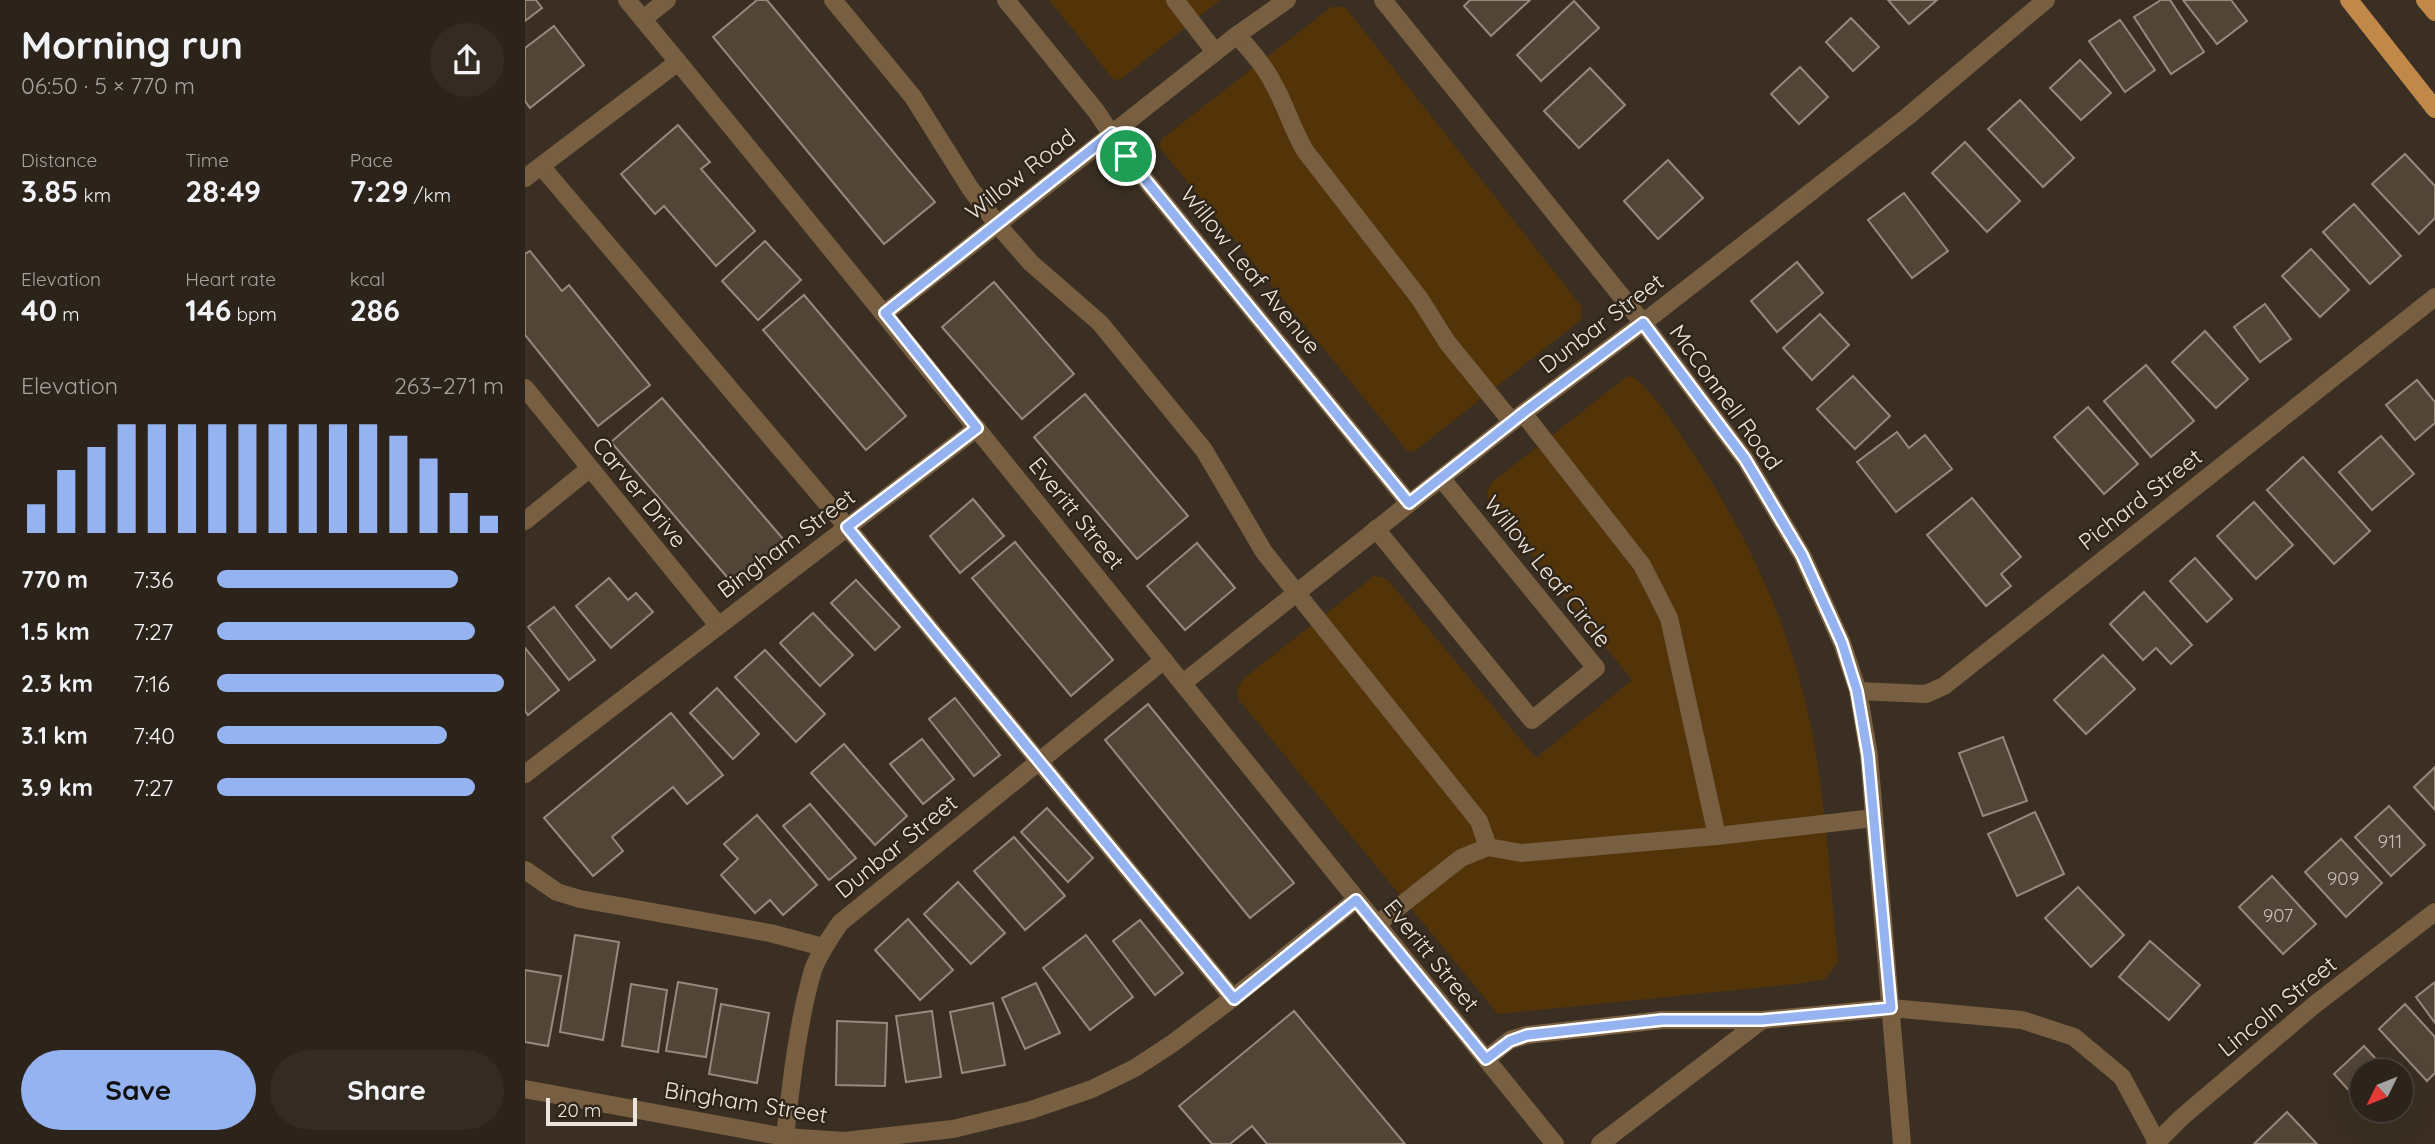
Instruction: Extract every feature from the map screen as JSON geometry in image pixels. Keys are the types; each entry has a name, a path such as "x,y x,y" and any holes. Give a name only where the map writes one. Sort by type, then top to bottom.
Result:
{"main road":[{"path":"2349,0 2435,109"},
{"path":"2425,0 2435,12"}],"street":[{"name":"Everitt Street","path":"627,0 885,313 1555,1144"},
{"path":"643,19 667,0"},
{"path":"833,0 913,97 970,188 997,224 1031,263 1100,323 1204,450 1224,481 1253,537 1479,821 1488,847"},
{"name":"Willow Leaf Avenue","path":"1006,0 1112,133 1126,156 1409,503"},
{"path":"1175,0 1215,52"},
{"name":"Willow Road","path":"885,313 1215,52 1287,0"},
{"name":"McConnell Road","path":"1383,0 1643,323 1745,459 1802,555 1842,643 1857,691 1868,755 1902,1144"},
{"name":"Dunbar Street","path":"1183,682 1517,417 1643,323 1907,117 2046,0"},
{"path":"1237,35 1258,59 1274,84 1295,134 1306,152 1420,299 1447,342 1517,417 1642,565 1669,618 1717,836"},
{"path":"525,178 678,62"},
{"path":"541,166 847,527 1234,999"},
{"name":"Pichard Street","path":"1857,691 1926,694 1944,685 2435,297"},
{"name":"Carver Drive","path":"525,388 718,625"},
{"name":"Bingham Street","path":"525,774 977,428"},
{"path":"525,521 589,469"},
{"name":"Willow Leaf Circle","path":"1376,529 1532,720 1596,668 1441,478"},
{"name":"Dunbar Street","path":"788,1141 790,1093 814,969 823,947 840,923 1164,660"},
{"path":"1376,925 1461,858 1488,847 1521,853 1717,836 1874,818"},
{"path":"525,870 557,892 580,899 771,933 823,947"},
{"name":"Bingham Street","path":"525,1089 788,1141 954,1137 1092,1089 1135,1068 1234,999 1356,900"},
{"name":"Lincoln Street","path":"2157,1143 2313,1006 2435,912"},
{"path":"1486,1059 1510,1041 1527,1035 1662,1020 1762,1020 1891,1008 2022,1020 2074,1037 2122,1077 2157,1143"},
{"path":"1600,1144 1762,1020"}],"shaded area":[{"path":"1049,0 1220,0 1120,80 1113,79"},
{"path":"1331,7 1345,7 1582,307 1581,320 1415,451 1408,452 1159,147 1162,139"},
{"path":"1632,376 1666,413 1716,489 1754,561 1786,636 1808,714 1816,754 1838,961 1825,979 1796,984 1498,1014 1239,700 1237,690 1243,679 1374,576 1387,579 1536,758 1632,680 1489,502 1487,493 1491,483 1625,378"}],"building":[{"path":"525,0 536,0 542,8 525,21"},
{"path":"757,0 767,0 935,202 884,244 713,37"},
{"path":"1470,0 1530,0 1491,36 1464,6"},
{"path":"1888,0 1937,0 1909,24"},
{"path":"2161,0 2170,0 2204,52 2171,74 2134,17"},
{"path":"2183,0 2231,0 2247,21 2217,44"},
{"path":"1574,1 1599,28 1541,81 1517,55"},
{"path":"1851,18 1879,47 1853,71 1826,42"},
{"path":"2120,20 2155,70 2125,92 2089,41"},
{"path":"554,26 584,65 530,108 525,101 525,48"},
{"path":"2080,60 2111,93 2081,120 2050,88"},
{"path":"1800,67 1828,97 1799,124 1771,94"},
{"path":"1590,68 1625,105 1579,148 1544,111"},
{"path":"2020,100 2074,158 2043,187 1988,129"},
{"path":"678,125 710,162 701,169 755,231 716,266 664,206 655,214 621,174"},
{"path":"1965,142 2020,201 1987,232 1932,173"},
{"path":"2405,154 2435,186 2435,218 2419,234 2372,184"},
{"path":"1668,160 1703,198 1658,239 1624,201"},
{"path":"1904,193 1948,251 1912,278 1868,220"},
{"path":"2354,204 2401,256 2370,284 2323,232"},
{"path":"765,241 801,280 758,320 722,281"},
{"path":"2311,249 2349,290 2320,317 2282,276"},
{"path":"530,251 562,291 569,285 650,385 598,426 525,335 525,254"},
{"path":"1797,262 1823,293 1777,332 1751,301"},
{"path":"994,282 1074,374 1022,419 942,327"},
{"path":"804,295 906,416 866,450 763,330"},
{"path":"2265,304 2291,339 2260,362 2234,327"},
{"path":"1820,314 1849,345 1812,380 1783,348"},
{"path":"2205,331 2248,379 2216,408 2172,362"},
{"path":"2146,365 2194,421 2151,457 2104,401"},
{"path":"1853,376 1890,416 1855,449 1817,409"},
{"path":"2417,380 2435,402 2435,423 2415,440 2386,405"},
{"path":"1085,394 1188,516 1137,559 1034,437"},
{"path":"662,398 784,540 733,584 611,442"},
{"path":"2088,407 2138,464 2104,494 2054,437"},
{"path":"1897,432 1909,448 1925,435 1952,469 1896,512 1857,462"},
{"path":"2381,436 2414,474 2372,510 2339,472"},
{"path":"2303,457 2370,531 2334,564 2267,490"},
{"path":"1972,498 2021,557 2001,574 2011,586 1986,606 1927,535"},
{"path":"973,499 1004,536 960,573 930,536"},
{"path":"2254,502 2293,545 2256,579 2217,536"},
{"path":"1015,542 1113,660 1071,696 972,578"},
{"path":"1197,543 1235,588 1185,630 1147,586"},
{"path":"2195,558 2232,599 2207,622 2170,581"},
{"path":"609,578 628,600 636,593 653,612 611,648 576,606"},
{"path":"856,580 900,627 875,650 831,603"},
{"path":"2144,592 2192,645 2171,664 2156,648 2143,660 2110,624"},
{"path":"554,607 595,660 569,680 528,627"},
{"path":"813,613 853,655 820,686 780,643"},
{"path":"525,648 559,690 528,715 525,711"},
{"path":"765,650 825,714 796,742 735,677"},
{"path":"2103,655 2135,689 2086,734 2054,700"},
{"path":"717,688 759,734 733,759 690,713"},
{"path":"955,698 1000,755 974,776 929,719"},
{"path":"1148,704 1294,883 1250,918 1105,740"},
{"path":"671,713 723,775 687,804 673,787 612,837 623,851 593,876 544,818"},
{"path":"2003,737 2027,801 1983,816 1959,753"},
{"path":"922,739 954,779 923,804 890,764"},
{"path":"844,744 907,816 875,845 811,773"},
{"path":"2435,767 2435,810 2414,787"},
{"path":"810,804 856,858 829,880 783,826"},
{"path":"2389,806 2425,845 2391,876 2355,837"},
{"path":"1047,808 1093,858 1068,882 1021,832"},
{"path":"2035,812 2064,874 2017,896 1988,834"},
{"path":"757,815 817,885 783,915 770,900 755,913 721,875 738,859 724,844"},
{"path":"1014,837 1065,896 1025,930 974,871"},
{"path":"2341,839 2382,883 2346,917 2305,872"},
{"path":"2272,876 2316,924 2283,954 2239,907"},
{"path":"958,882 1005,933 971,964 924,914"},
{"path":"2078,887 2124,935 2091,967 2045,918"},
{"path":"908,919 953,970 920,1000 875,950"},
{"path":"1140,920 1183,973 1155,995 1113,941"},
{"path":"575,935 619,942 603,1040 560,1032"},
{"path":"1086,935 1133,997 1090,1030 1043,968"},
{"path":"2150,941 2200,985 2169,1020 2119,977"},
{"path":"525,970 561,976 548,1046 525,1042"},
{"path":"678,982 717,989 706,1057 666,1051"},
{"path":"2435,982 2435,1023 2416,997"},
{"path":"1036,983 1060,1033 1025,1049 1002,998"},
{"path":"631,984 667,990 658,1052 622,1046"},
{"path":"993,1003 1005,1065 962,1073 950,1012"},
{"path":"721,1004 769,1013 757,1083 709,1074"},
{"path":"2405,1004 2435,1037 2435,1073 2427,1081 2413,1066 2413,1059 2407,1059 2379,1029"},
{"path":"932,1011 941,1077 906,1082 896,1016"},
{"path":"1294,1011 1405,1144 1267,1144 1252,1126 1230,1144 1212,1144 1179,1106"},
{"path":"837,1021 887,1023 885,1086 836,1085"},
{"path":"2364,1046 2376,1059 2350,1059"},
{"path":"2350,1059 2350,1092 2334,1074"},
{"path":"2287,1112 2317,1144 2254,1144"}],"route":[{"path":"1112,133 1126,156 1409,503 1643,323 1745,459 1802,555 1842,643 1857,691 1868,755 1891,1008 1762,1020 1662,1020 1527,1035 1510,1041 1486,1059 1356,900 1234,999 847,527 977,428 885,313 1112,133"}]}
